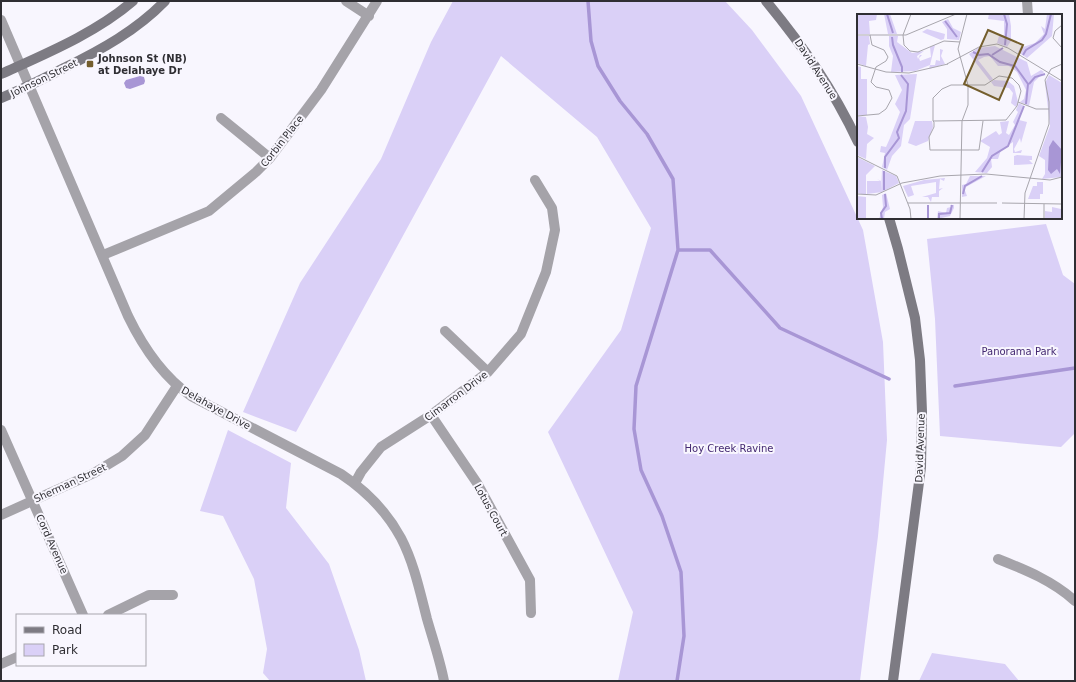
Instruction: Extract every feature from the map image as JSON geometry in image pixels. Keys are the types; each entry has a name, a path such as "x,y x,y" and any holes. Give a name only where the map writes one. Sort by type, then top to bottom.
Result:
{"main road":[{"path":"1,74 91,31 111,18 132,1"},
{"name":"Johnson Street","path":"1,98 30,86 118,39 147,18 165,1"},
{"name":"David Avenue","path":"766,1 795,37 821,74 846,116 857,140"},
{"name":"David Avenue","path":"889,219 915,318 920,360 922,412 921,467 893,681"}],"street":[{"path":"346,1 369,16"},
{"name":"Corbin Place","path":"102,256 209,211 256,172 270,158 321,90 369,16 377,1"},
{"path":"1027,1 1028,14"},
{"name":"Delahaye Drive","path":"1,20 128,316 142,344 177,386 191,396 341,474 355,483 379,507 400,537 407,553 419,588 444,681"},
{"path":"221,118 270,158"},
{"name":"Cimarron Drive","path":"355,483 381,447 431,415 488,372 521,334 546,272 555,230 552,208 534,180"},
{"path":"445,331 488,372"},
{"name":"Sherman Street","path":"1,515 94,473 122,456 144,435 177,386"},
{"name":"Lotus Court","path":"431,415 477,483 530,580 531,613"},
{"name":"Cord Avenue","path":"1,430 84,614"},
{"path":"998,559 1034,574 1075,601"},
{"path":"110,614 149,595 173,595"},
{"path":"1,664 16,657"}],"green space":[{"name":"Hoy Creek Ravine","path":"453,1 725,1 752,30 801,96 863,230 883,342 887,440 878,536 860,681 618,681 633,612 548,432 621,330 651,228 597,137 501,56 296,432 243,412 300,283 381,159 431,42"},
{"name":"Panorama Park","path":"1046,224 1063,275 1075,284 1075,433 1061,447 940,436 935,319 927,239"},
{"path":"228,430 291,463 286,508 329,564 359,650 366,681 270,681 263,673 267,649 254,579 223,516 200,511"},
{"path":"932,653 1005,664 1019,681 919,681"}],"shaded area":[{"path":"140,76 144,77 144,84 130,89 126,88 124,83 126,80"}],"waterway":[{"path":"588,1 591,41 598,66 620,101 647,134 673,179 678,250 636,386 634,429 641,470 662,516 681,572 684,636 677,681"},
{"path":"678,250 710,250 780,328 889,379"},
{"path":"955,386 1075,368"}],"place":[{"name":"Johnson St (NB) at Delahaye Dr","path":"90,64"}]}
